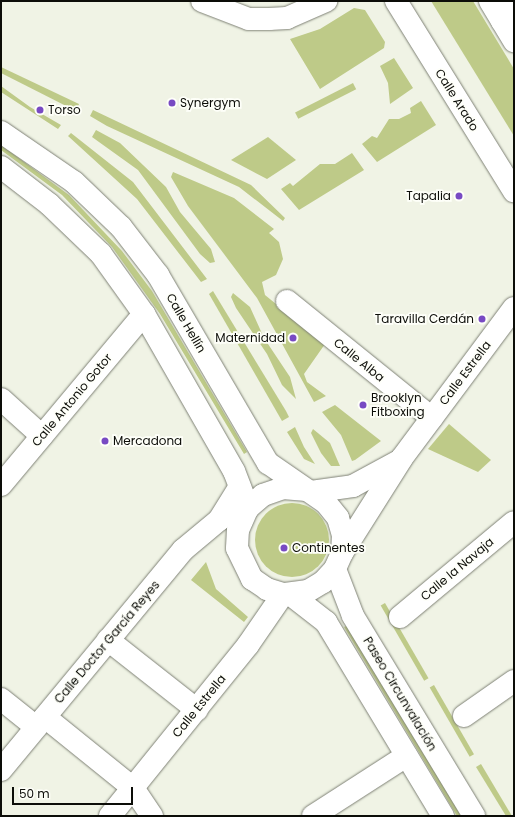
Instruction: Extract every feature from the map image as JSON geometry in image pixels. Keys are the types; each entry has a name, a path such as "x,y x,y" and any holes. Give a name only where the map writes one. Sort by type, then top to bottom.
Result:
{"street":[{"path":"202,1 249,19 287,18 326,1"},
{"path":"490,1 514,41"},
{"path":"502,21 514,1"},
{"name":"Calle Arado","path":"396,4 514,191"},
{"name":"Calle Hellín","path":"1,132 74,182 121,227 158,275 268,463 308,491"},
{"path":"1,167 49,204 100,254 144,314 234,472 240,487 246,511 237,548 242,564 252,579 267,589 287,594 326,622 443,816"},
{"name":"Calle Alba","path":"287,301 432,418"},
{"name":"Calle Estrella","path":"338,561 402,458 514,308"},
{"name":"Calle Antonio Gotor","path":"1,485 144,314"},
{"path":"1,399 42,436"},
{"name":"Calle Estrella","path":"308,491 353,486 379,475 402,458"},
{"name":"Calle Doctor García Reyes","path":"1,770 183,550 219,520 240,487"},
{"path":"246,511 263,495 283,488 308,491 326,503 338,518 343,535 338,561 323,582 308,591 287,594"},
{"name":"Calle Doctor García Reyes","path":"219,520 246,511"},
{"name":"Calle la Navaja","path":"400,617 514,522"},
{"name":"Paseo Circunvalación","path":"338,561 353,616 474,816"},
{"name":"Calle Estrella","path":"110,816 197,710 287,594"},
{"path":"108,640 197,710"},
{"path":"464,716 514,681"},
{"path":"1,699 40,722 133,788 152,816"},
{"path":"313,816 406,756"}],"green space":[{"path":"431,1 473,1 514,69 514,136"},
{"path":"354,8 365,10 385,42 384,48 320,89 290,39 320,29"},
{"path":"394,58 413,88 390,104 388,83 380,66"},
{"path":"1,67 79,104 76,111 1,73"},
{"path":"353,83 356,89 298,119 295,113"},
{"path":"1,86 30,107 61,125 58,129 1,92"},
{"path":"421,101 436,125 377,162 362,144 372,136 377,138 389,119 399,119 411,113 410,108"},
{"path":"93,110 251,185 285,218 283,221 239,187 107,126 90,116"},
{"path":"96,130 120,143 166,187 180,212 211,249 215,262 210,263 200,254 138,170 92,137"},
{"path":"71,133 133,182 207,279 201,282 137,199 68,136"},
{"path":"268,137 296,160 267,179 231,160"},
{"path":"1,145 69,195 122,251 152,291 247,452 244,454 160,314 112,247 62,195 1,150"},
{"path":"352,153 364,170 299,210 281,189 290,183 293,186 320,164 335,164"},
{"path":"173,172 234,198 274,229 269,233 279,242 283,259 276,275 262,282 265,295 325,344 304,374 307,382 326,396 314,402 257,298 188,206 171,177"},
{"path":"213,291 286,411 289,417 282,421 209,294"},
{"path":"233,293 250,307 264,338 290,377 296,399 282,385 267,354 236,308 231,297"},
{"path":"335,405 381,441 352,461 341,435 322,412"},
{"path":"449,424 491,460 478,472 428,449"},
{"path":"295,427 304,447 315,464 304,459 287,432"},
{"path":"313,429 330,443 340,466 331,466 321,453 311,433"},
{"path":"292,503 306,506 318,514 326,526 329,540 326,554 318,566 306,574 292,577 278,574 266,566 258,554 255,540 258,526 266,514 278,506"},
{"path":"206,562 216,589 248,617 244,622 191,580"},
{"path":"385,603 428,678 424,681 381,606"},
{"path":"348,625 463,816 457,816 344,627"},
{"path":"434,685 474,754 470,757 430,688"},
{"path":"481,764 512,816 506,816 476,767"}],"place":[{"name":"Synergym","path":"172,103"},
{"name":"Torso","path":"40,110"},
{"name":"Tapalia","path":"459,196"},
{"name":"Taravilla Cerdán","path":"482,319"},
{"name":"Maternidad","path":"293,338"},
{"name":"Brooklyn Fitboxing","path":"363,405"},
{"name":"Mercadona","path":"105,441"},
{"name":"Continentes","path":"284,548"}]}
